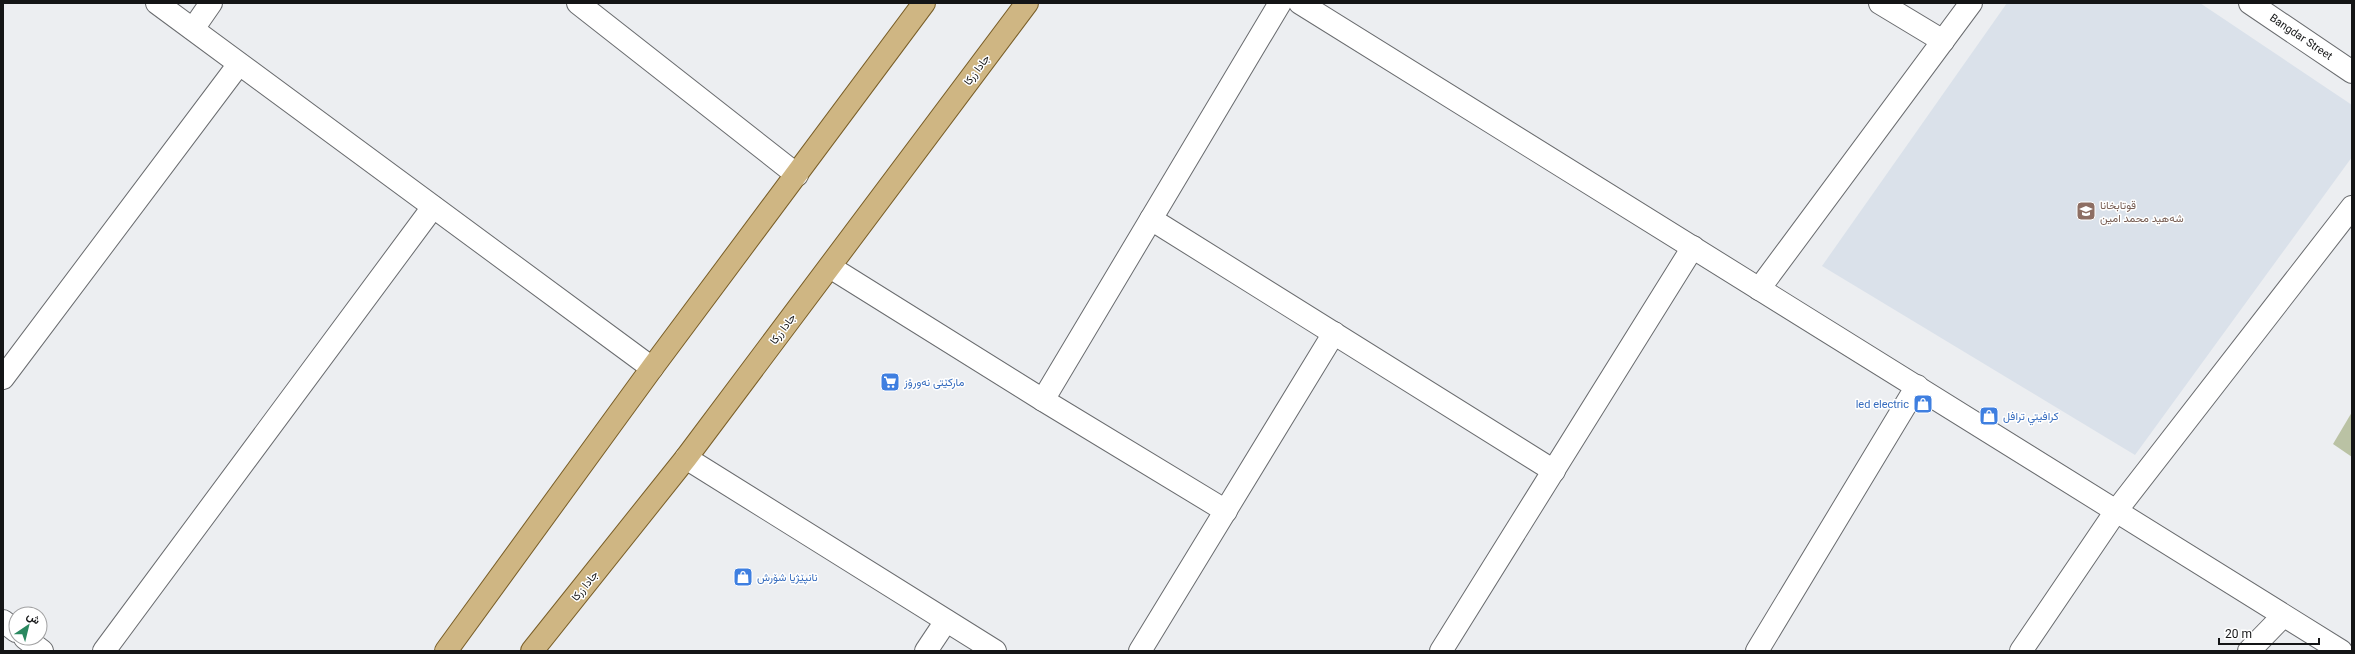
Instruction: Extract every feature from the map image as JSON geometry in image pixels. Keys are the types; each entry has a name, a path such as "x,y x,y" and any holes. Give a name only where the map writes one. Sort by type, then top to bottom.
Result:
{"main road":[{"path":"446,651 652,368 924,3"},
{"name":"جادا زرکا","path":"532,651 686,458 1027,3"}],"street":[{"path":"157,3 652,368"},
{"path":"193,29 211,3"},
{"path":"578,3 797,175"},
{"path":"1043,400 1280,3"},
{"path":"1300,3 2341,651"},
{"path":"1880,3 1942,41"},
{"path":"1759,289 1971,3"},
{"name":"Bangdar Street","path":"2250,3 2352,72"},
{"path":"3,378 239,64"},
{"path":"104,651 433,207"},
{"path":"2021,651 2116,511 2352,207"},
{"path":"1151,219 1554,471"},
{"path":"1441,651 1693,247"},
{"path":"830,267 1043,400 1226,511"},
{"path":"1140,651 1334,333"},
{"path":"1757,651 1917,386"},
{"path":"686,458 995,651"},
{"path":"2250,651 2283,616"},
{"path":"926,651 946,621"}],"shaded area":[{"name":"قوتابخانا شەهید محمد امین","path":"2007,3 2200,3 2352,105 2352,157 2135,455 1822,266"}],"green space":[{"path":"2352,412 2352,457 2333,444"}],"place":[{"name":"قوتابخانا شەهید محمد امین","path":"2086,211"},
{"name":"مارکێتی نەورۆز","path":"890,382"},
{"name":"led electric","path":"1923,404"},
{"name":"كرافيتي ترافل","path":"1989,416"},
{"name":"نانپێژیا شۆرش","path":"743,577"}]}
